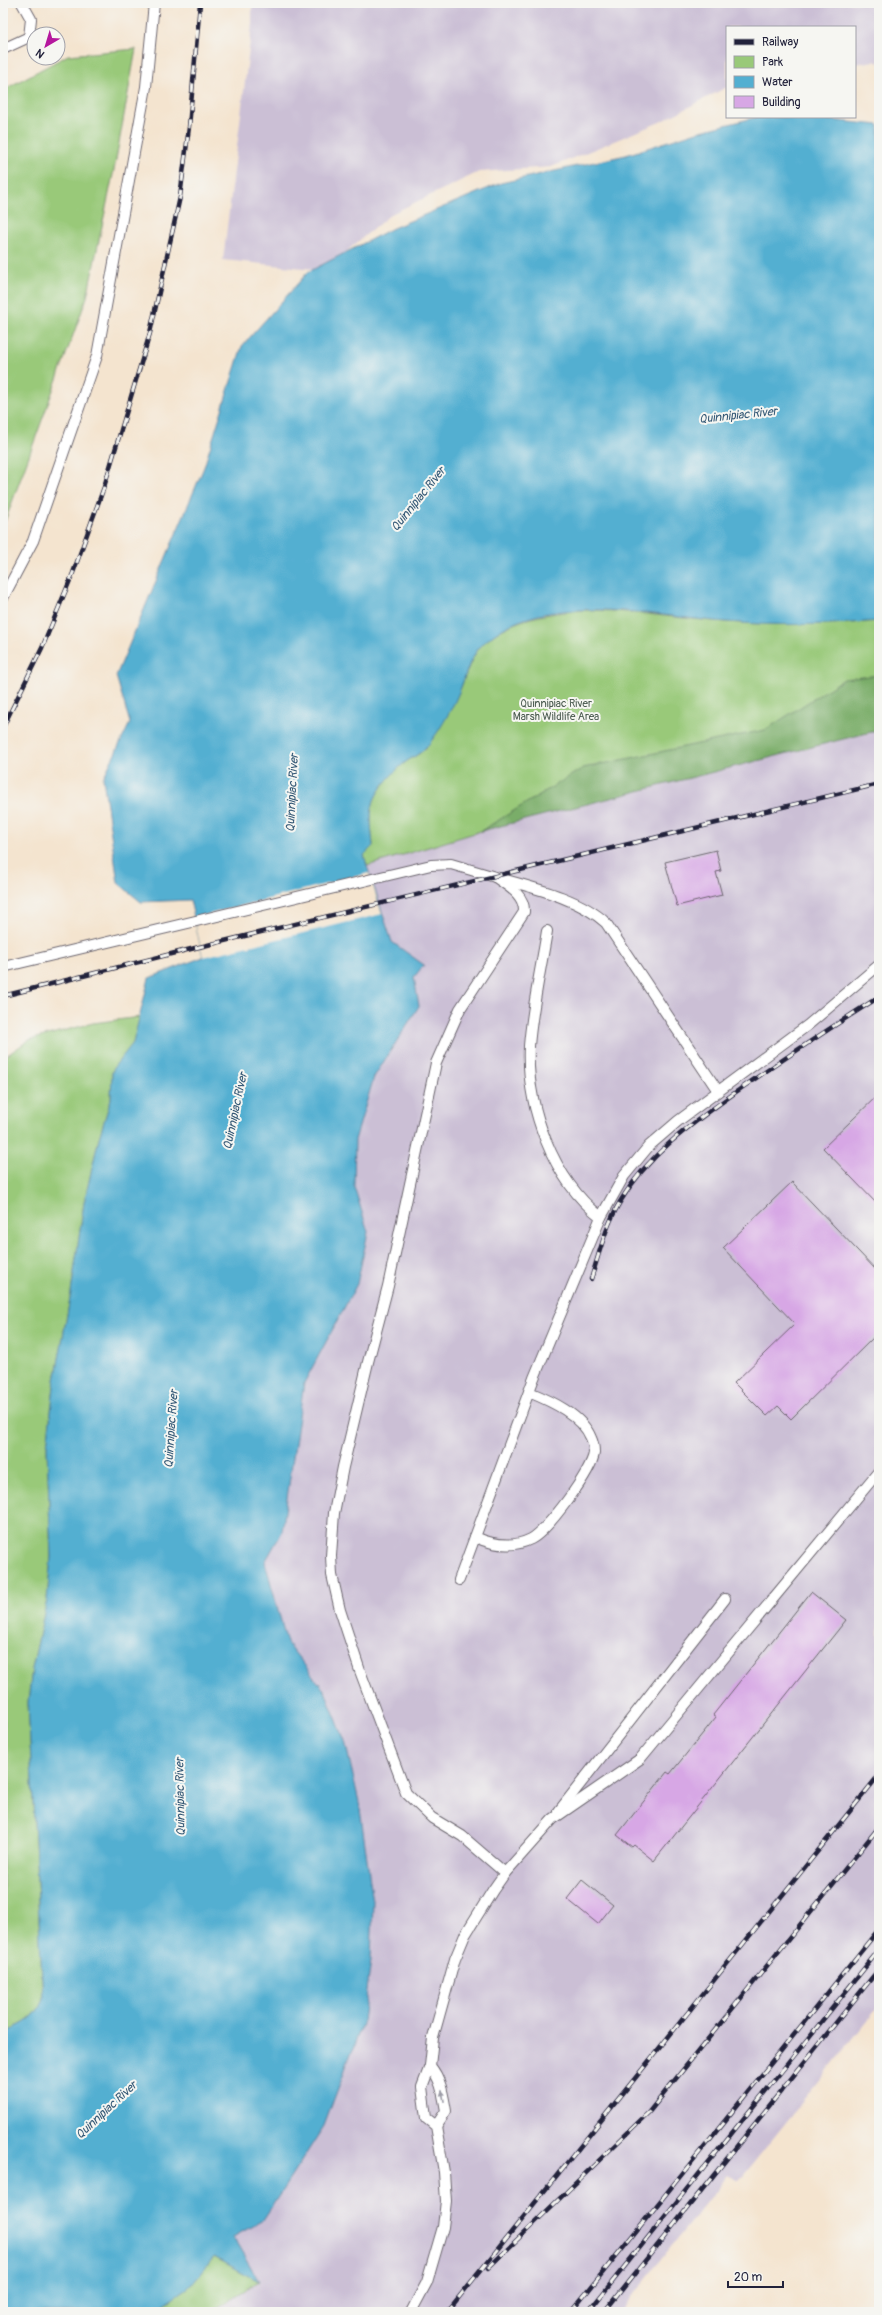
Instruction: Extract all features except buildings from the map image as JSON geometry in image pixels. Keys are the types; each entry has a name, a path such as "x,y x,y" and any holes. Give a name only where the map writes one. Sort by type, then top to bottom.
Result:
{"lane":[{"path":"3,49 29,36 31,19 22,3"},
{"path":"3,598 33,541 97,356 146,87 154,3"},
{"path":"3,967 132,935 195,922 442,863 451,864 570,902 598,914 606,923 718,1091"},
{"path":"495,877 520,897 525,904 524,912 460,1009 436,1063 388,1286 343,1467 334,1513 331,1556 332,1575 340,1610 360,1671 406,1793 432,1818 462,1836 506,1873"},
{"path":"547,931 530,1035 530,1068 532,1088 542,1128 563,1175 574,1192 601,1218"},
{"path":"459,1580 529,1392 601,1218 624,1176 638,1157 678,1121 808,1025 879,965"},
{"path":"475,1537 490,1543 504,1545 531,1539 543,1529 577,1487 594,1454 592,1440 588,1430 562,1408 529,1392"},
{"path":"553,1819 640,1759 879,1471"},
{"path":"411,2312 427,2282 439,2243 444,2213 446,2188 436,2126 426,2118 422,2087 430,2066 433,2038 455,1959 472,1924 493,1890 553,1819 724,1600"},
{"path":"430,2066 436,2073 440,2082 446,2111 436,2126"}],"shaded area":[{"path":"252,3 879,3 879,63 874,61 856,64 856,26 726,26 726,88 660,122 551,167 479,172 391,214 324,270 223,260 252,25"},
{"path":"879,730 879,2006 739,2181 728,2174 620,2312 211,2312 259,2281 233,2237 263,2220 324,2126 363,2021 359,1802 345,1741 325,1691 287,1643 265,1562 282,1532 304,1383 357,1284 368,1233 354,1186 355,1140 374,1077 419,1006 414,977 424,965 392,942 367,866 481,831 744,761"}],"green space":[{"path":"136,49 115,165 87,297 3,527 3,90 48,66 66,66 66,56"},
{"name":"Quinnipiac River Marsh Wildlife Area","path":"582,610 619,611 709,621 764,624 822,624 879,621 879,730 744,761 494,823 481,831 367,866 364,855 373,846 371,814 373,803 378,791 397,769 427,747 452,706 476,652 481,646 497,633 519,622 544,615"},
{"path":"879,675 879,730 481,831 583,768 765,730 844,679"},
{"path":"140,1017 133,1043 128,1052 118,1062 112,1073 111,1099 99,1138 84,1203 71,1293 54,1386 47,1447 51,1557 47,1600 32,1669 28,1703 43,1998 41,2005 33,2016 22,2024 3,2032 3,1058 29,1040 93,1023"},
{"path":"214,2257 259,2281 211,2312 153,2312 189,2287"}],"water":[{"name":"Quinnipiac River","path":"753,118 812,118 879,125 879,621 822,624 765,624 727,622 601,610 568,611 537,615 509,625 480,647 472,658 460,690 447,717 430,743 419,754 397,769 378,792 371,814 373,846 364,855 392,942 424,965 414,977 419,1006 374,1077 355,1140 354,1186 368,1232 357,1284 304,1383 282,1532 265,1562 287,1643 325,1691 345,1741 359,1802 373,1902 371,1960 363,2021 324,2126 263,2220 233,2237 259,2281 214,2257 189,2287 153,2312 3,2312 3,2032 22,2024 33,2016 41,2005 43,1998 28,1703 32,1669 47,1600 51,1557 47,1447 54,1386 71,1293 84,1203 99,1138 111,1099 112,1073 114,1067 133,1043 149,978 203,957 190,900 141,902 118,883 103,778 130,723 116,676 204,467 242,346 308,272 393,228 501,183 626,155 697,132"}],"pier":[{"path":"369,873 382,914 203,957 194,918"}],"railway":[{"path":"3,727 42,648 73,573 104,487 150,333 180,197 189,127 200,3"},
{"path":"3,996 195,948 879,784"},
{"path":"591,1279 603,1240 615,1211 632,1184 660,1152 708,1112 743,1087 879,997"},
{"path":"447,2312 879,1775"},
{"path":"488,2268 649,2112 879,1827"},
{"path":"571,2312 879,1929"},
{"path":"588,2312 879,1950"},
{"path":"604,2312 879,1969"}]}
